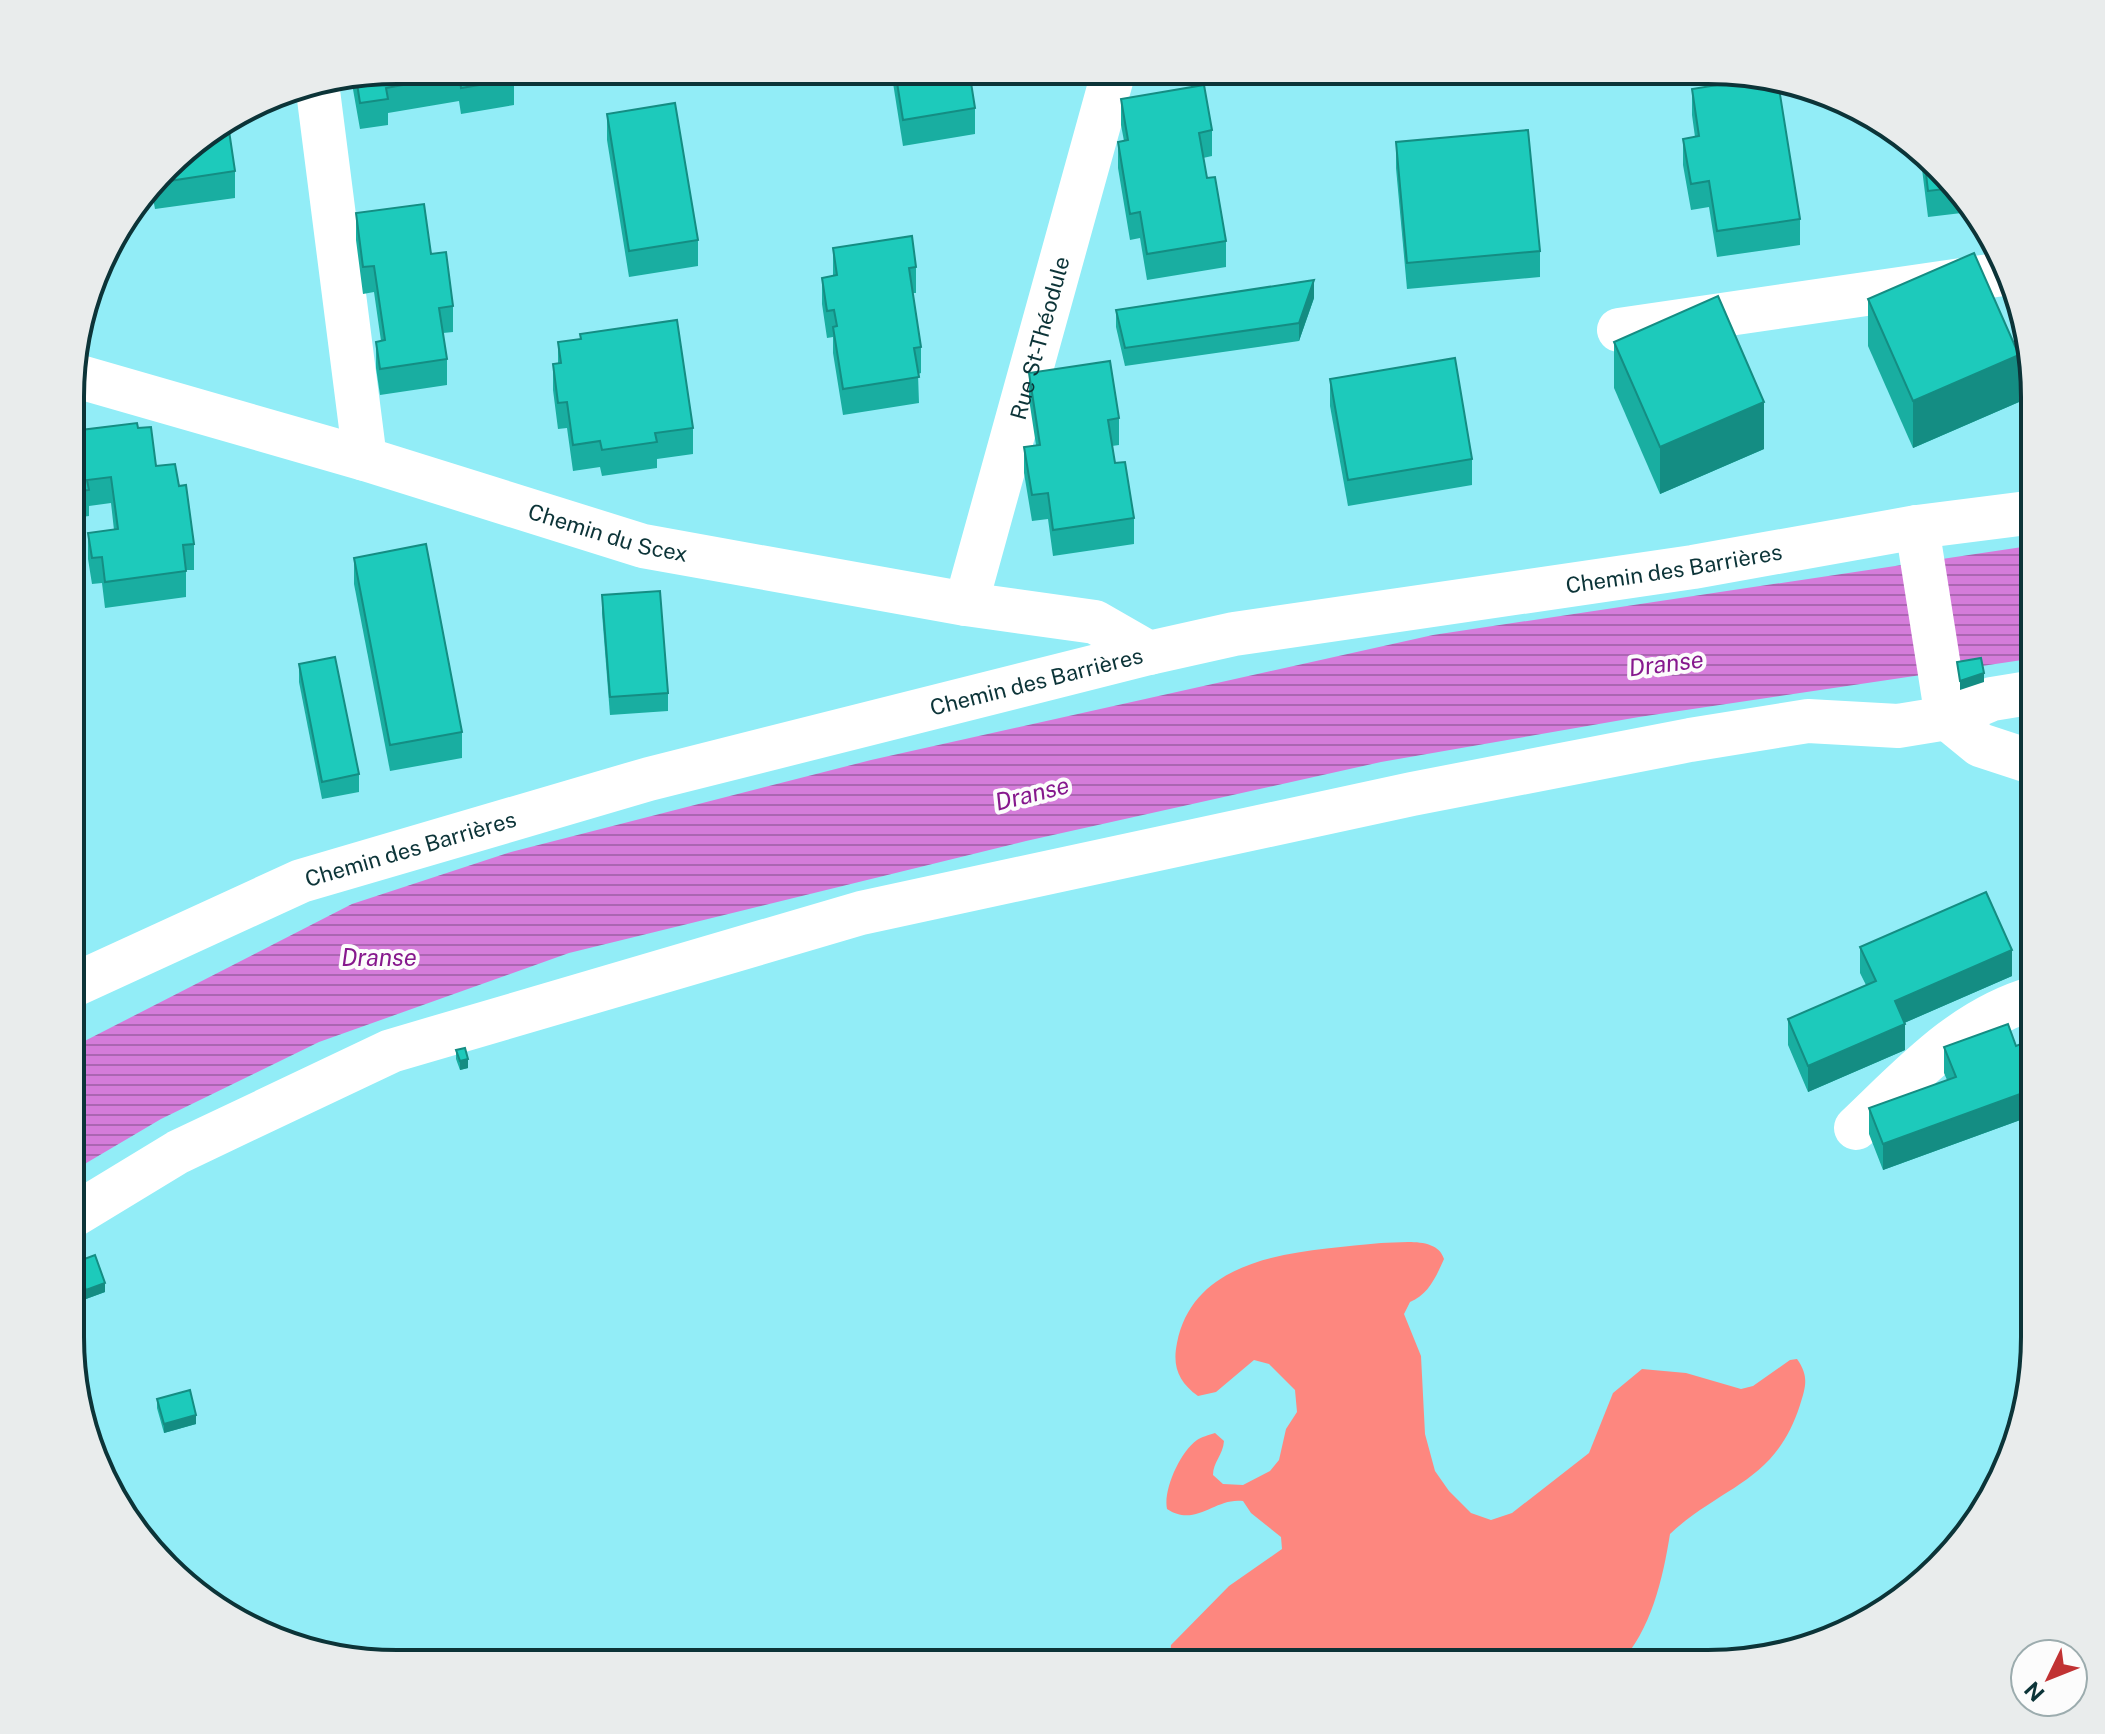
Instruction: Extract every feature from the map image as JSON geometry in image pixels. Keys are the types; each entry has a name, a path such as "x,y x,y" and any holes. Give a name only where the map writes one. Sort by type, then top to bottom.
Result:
{"street":[{"name":"Rue St-Théodule","path":"966,604 1110,84"},
{"path":"318,94 365,459"},
{"path":"1619,330 1996,275"},
{"name":"Chemin du Scex","path":"85,378 365,459 643,546 966,604 1095,622 1149,653"},
{"name":"Chemin des Barrières","path":"84,980 301,881 649,779 1149,653 1234,634 1918,535 2021,515"},
{"path":"1918,535 1944,704 1980,745 2021,758"},
{"path":"84,1209 178,1152 391,1051 861,913 1412,794 1690,740 1808,721 1898,726 1944,704 2021,694"},
{"path":"1856,1128 1953,1039 1998,1010 2021,1003"}],"shaded area":[{"path":"1408,1242 1426,1244 1440,1252 1444,1259 1431,1285 1410,1302 1404,1314 1421,1356 1425,1434 1435,1471 1449,1491 1471,1513 1491,1520 1512,1513 1589,1453 1613,1393 1642,1369 1686,1373 1741,1389 1753,1386 1790,1360 1797,1359 1805,1376 1805,1387 1789,1431 1762,1467 1670,1534 1654,1603 1631,1650 1171,1650 1171,1645 1229,1586 1282,1549 1281,1537 1251,1513 1243,1501 1223,1503 1187,1515 1167,1509 1170,1482 1179,1462 1197,1440 1215,1433 1224,1441 1213,1475 1223,1484 1243,1485 1270,1471 1279,1460 1286,1429 1297,1412 1295,1390 1269,1364 1254,1360 1216,1392 1198,1396 1191,1391 1176,1367 1177,1343 1188,1313 1206,1290 1230,1273 1288,1254"}],"water":[{"name":"Dranse","path":"2021,547 2021,660 1639,717 1381,762 1026,841 569,953 319,1042 161,1119 84,1164 84,1041 352,904 511,852 871,760 1433,635"}],"building":[{"path":"408,84 386,88 388,99 360,103 358,87"},
{"path":"460,84 485,84 461,88"},
{"path":"897,84 971,84 975,108 903,120"},
{"path":"1204,85 1212,130 1199,133 1207,178 1215,177 1226,241 1147,254 1140,212 1130,214 1118,142 1128,140 1121,99"},
{"path":"1720,85 1780,93 1800,219 1717,231 1709,181 1691,184 1683,139 1699,136 1692,89"},
{"path":"675,103 698,240 629,251 607,114"},
{"path":"1528,130 1540,251 1407,263 1396,142"},
{"path":"229,133 235,171 172,181"},
{"path":"1926,173 1942,189 1928,191"},
{"path":"424,204 431,254 446,252 453,306 439,308 447,359 380,369 376,342 385,340 374,266 363,267 356,213"},
{"path":"912,236 916,267 909,268 921,347 914,348 919,377 843,389 833,327 837,326 834,310 827,311 822,278 837,275 833,248"},
{"path":"1974,253 2018,355 1913,401 1868,299"},
{"path":"1314,280 1299,323 1125,348 1116,310"},
{"path":"1718,296 1764,402 1660,447 1614,342"},
{"path":"677,320 693,428 655,433 657,442 602,450 600,441 573,445 567,402 558,403 553,364 561,363 558,342 581,339 580,334"},
{"path":"1455,358 1472,459 1348,480 1330,379"},
{"path":"1110,361 1119,418 1108,420 1115,463 1125,462 1134,518 1053,530 1048,493 1032,495 1024,447 1040,445 1029,373"},
{"path":"137,423 138,428 151,427 156,466 175,464 179,486 186,485 194,544 183,545 186,571 105,582 102,557 92,558 88,533 118,529 111,477 87,480 89,490 84,491 84,430"},
{"path":"426,544 462,732 390,745 354,558"},
{"path":"660,591 668,693 610,697 602,595"},
{"path":"335,657 359,774 322,782 299,664"},
{"path":"1981,658 1984,673 1960,681 1957,662"},
{"path":"1986,892 2012,950 1895,1001 1905,1024 1808,1066 1788,1019 1876,981 1860,947"},
{"path":"2008,1024 2016,1046 2021,1044 2021,1094 1883,1144 1869,1108 1956,1077 1944,1047"},
{"path":"465,1048 468,1059 460,1061 456,1050"},
{"path":"95,1255 105,1283 86,1290 84,1259"},
{"path":"190,1390 196,1415 164,1424 157,1399"}]}
